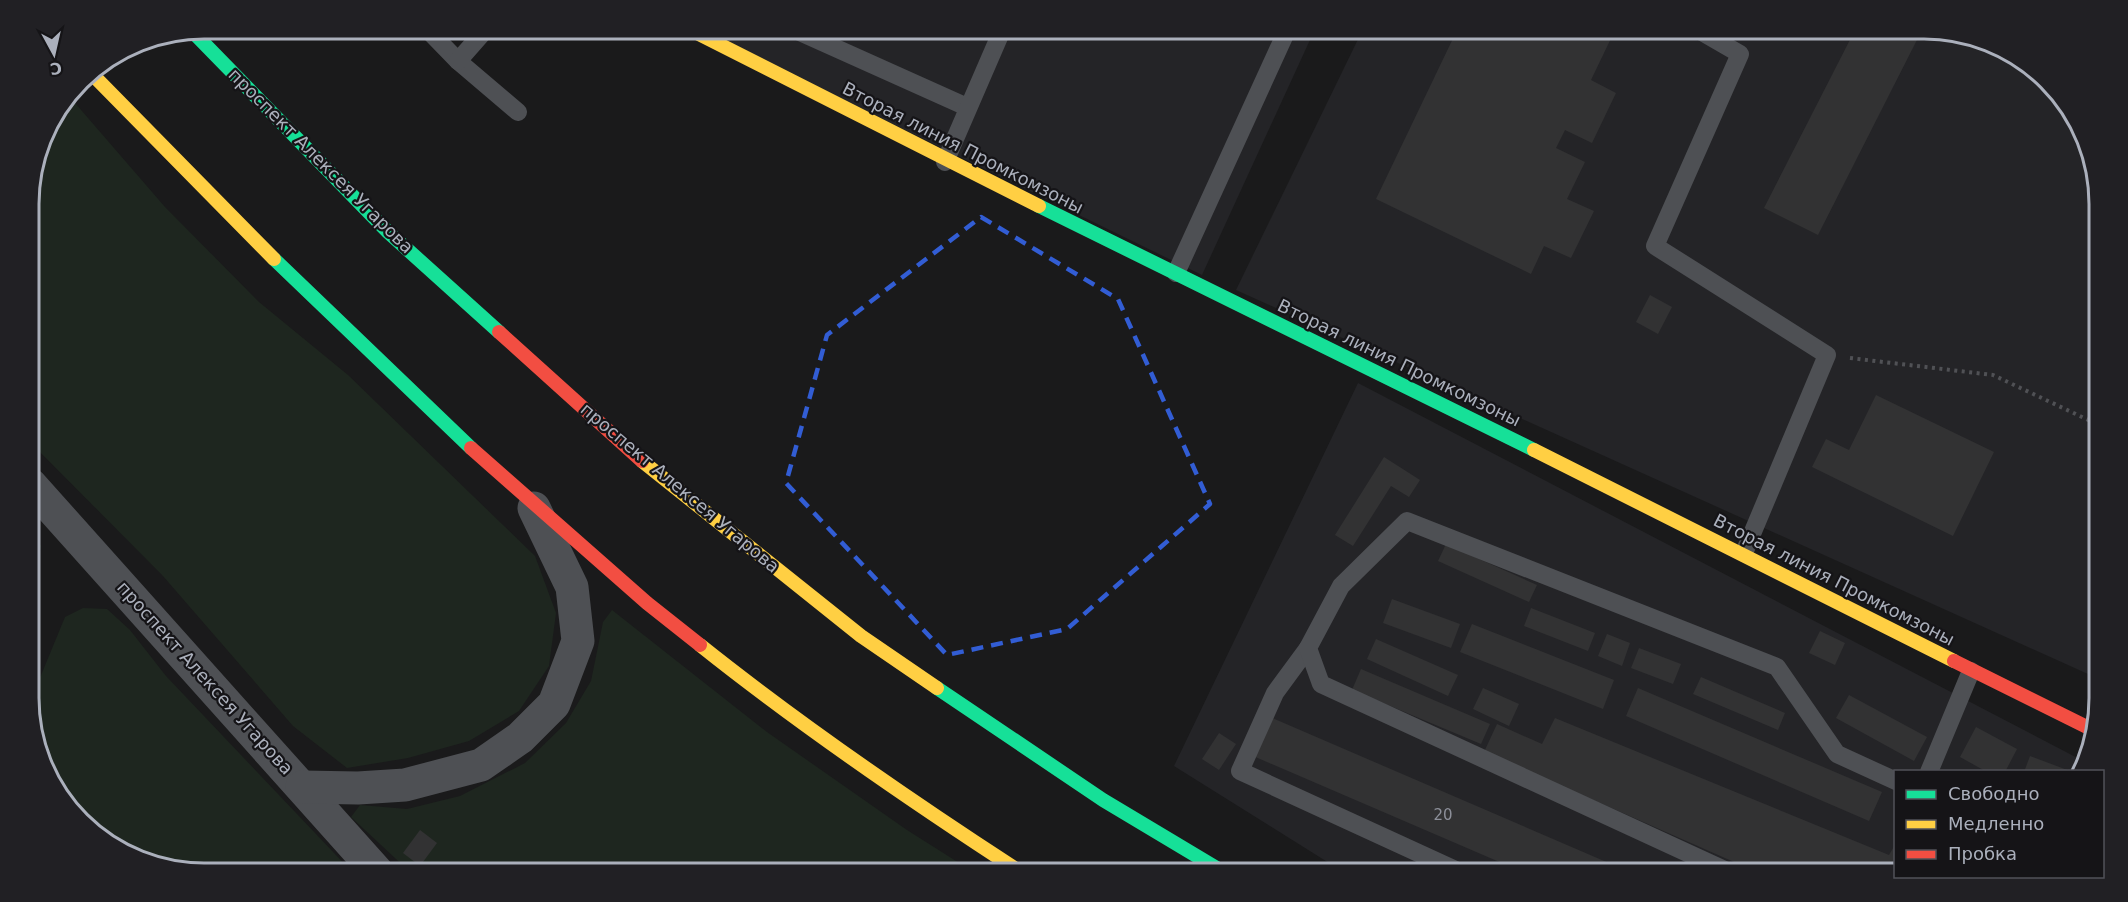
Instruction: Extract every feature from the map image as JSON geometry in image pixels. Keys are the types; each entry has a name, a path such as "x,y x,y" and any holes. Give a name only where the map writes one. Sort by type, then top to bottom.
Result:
{"main road":[{"name":"проспект Алексея Угарова","path":"200,39 388,232 652,470 861,636 1103,800 1208,863"},
{"name":"Вторая линия Промкомзоны","path":"708,39 945,162 1176,273 1744,553 1971,671 2087,727"},
{"path":"97,79 279,267 534,508 740,680 956,833 1006,863"}],"street":[{"name":"проспект Алексея Угарова","path":"39,494 369,863"},
{"path":"302,787 358,788 405,785 481,765 520,738 554,705 578,641 572,587 534,508"}],"lane":[{"path":"437,39 458,61 518,112"},
{"path":"458,61 477,39"},
{"path":"816,39 967,107"},
{"path":"945,162 998,39"},
{"path":"1176,273 1283,39"},
{"path":"1714,39 1740,54 1654,246 1827,356 1744,553"},
{"path":"1440,863 1239,771 1275,693 1308,648 1341,586 1407,521 1778,667 1837,754 1894,780"},
{"path":"1308,648 1321,684 1709,863"},
{"path":"1929,770 1971,671"}],"path":[{"path":"1827,356 1993,375 2089,420"}],"highlighted area":[{"path":"981,217 1118,299 1210,504 1067,629 947,655 786,483 827,335"}],"shaded area":[{"path":"718,39 1310,39 1202,275"},
{"path":"1358,39 1935,39 1967,45 2007,61 2041,87 2055,103 2076,141 2088,182 2089,674 1236,290"},
{"path":"74,102 165,207 259,302 348,375 535,556 556,613 549,666 519,711 469,741 408,758 347,768 293,726 163,576 39,451 40,182 56,131"},
{"path":"1358,383 2077,758 2072,770 1894,770 1894,863 1329,863 1174,766"},
{"path":"83,608 107,609 130,630 166,676 344,863 182,862 161,857 121,841 87,815 61,781 45,741 40,720 39,680 65,617"},
{"path":"612,610 767,732 907,830 959,863 400,863 351,817 360,805 407,809 460,796 525,763 566,723 591,681 603,622"}],"building":[{"path":"1453,39 1611,39 1591,80 1616,93 1592,143 1565,130 1556,148 1585,162 1567,199 1594,211 1571,258 1544,246 1531,274 1376,199"},
{"path":"1850,39 1917,39 1818,235 1764,208"},
{"path":"1650,295 1672,307 1658,334 1636,322"},
{"path":"1876,395 1994,452 1953,536 1812,467 1826,439 1849,450"},
{"path":"1384,457 1420,480 1409,497 1391,486 1353,546 1335,535"},
{"path":"1446,544 1537,585 1529,602 1438,561"},
{"path":"1392,599 1460,624 1451,648 1383,623"},
{"path":"1531,608 1595,633 1588,651 1524,626"},
{"path":"1472,624 1614,680 1603,709 1460,652"},
{"path":"1820,631 1845,643 1835,665 1809,653"},
{"path":"1607,634 1630,643 1622,666 1598,656"},
{"path":"1376,639 1458,675 1448,696 1367,659"},
{"path":"1639,648 1681,664 1673,684 1631,668"},
{"path":"1361,669 1490,724 1481,744 1352,690"},
{"path":"1701,677 1785,713 1778,730 1693,694"},
{"path":"1483,688 1519,704 1509,726 1473,709"},
{"path":"1638,688 1882,792 1869,821 1626,716"},
{"path":"1849,695 1927,737 1914,761 1836,718"},
{"path":"1270,717 1609,863 1502,863 1253,756"},
{"path":"1555,718 1889,855 1894,846 1894,863 1736,863 1484,752 1497,724 1542,744"},
{"path":"1976,727 2017,749 2006,770 1983,770 1960,757"},
{"path":"1219,733 1236,744 1219,770 1202,759"},
{"path":"2030,756 2067,770 2025,770"},
{"path":"420,830 437,843 422,863 416,863 403,853"}],"traffic: fast":[{"path":"200,39 388,232 499,332"},
{"path":"1039,206 1534,450"},
{"path":"274,259 471,448"},
{"path":"937,688 1103,800 1208,863"}],"traffic: slow":[{"path":"709,39 1039,206"},
{"path":"97,79 274,259"},
{"path":"1534,450 1954,661"},
{"path":"642,461 861,636 937,688"},
{"path":"700,645 858,763 1007,863"}],"traffic: jam":[{"path":"499,332 642,461"},
{"path":"471,448 647,603 700,645"},
{"path":"1954,661 2087,727"}]}
